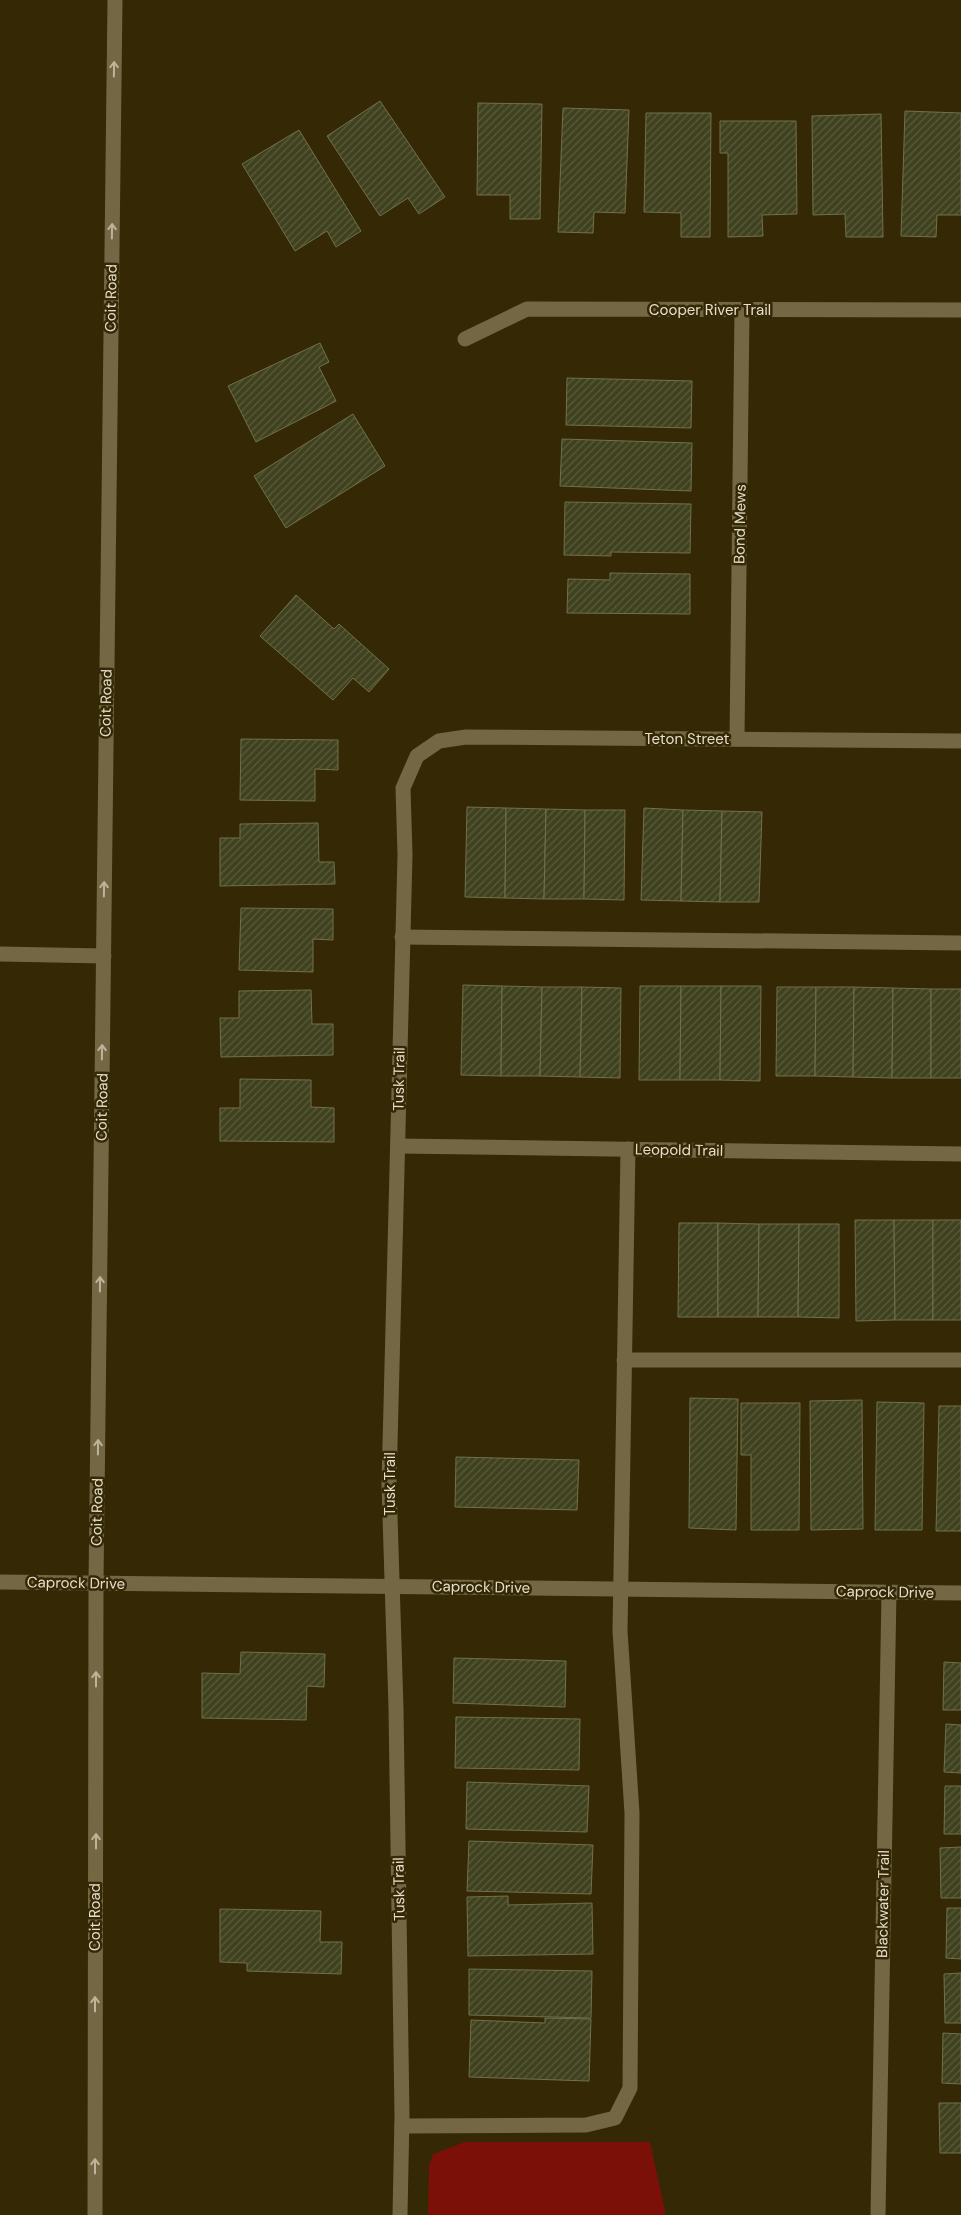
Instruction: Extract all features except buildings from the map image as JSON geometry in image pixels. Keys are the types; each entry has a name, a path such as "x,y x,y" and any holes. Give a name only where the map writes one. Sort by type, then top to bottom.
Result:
{"street":[{"name":"Coit Road","path":"95,2215 96,1583 115,0"},
{"name":"Cooper River Trail","path":"465,339 527,309 961,310"},
{"name":"Bond Mews","path":"737,739 742,310"},
{"name":"Teton Street","path":"417,756 439,741 466,737 961,741"},
{"name":"Tusk Trail","path":"400,2215 402,2126 390,1484 405,855 403,788 417,756"},
{"path":"402,937 961,943"},
{"path":"0,954 104,956"},
{"name":"Leopold Trail","path":"398,1146 961,1154"},
{"path":"402,2126 586,2125 615,2118 630,2088 632,1813 620,1631 628,1149"},
{"path":"624,1360 961,1360"},
{"name":"Caprock Drive","path":"0,1582 961,1593"},
{"name":"Blackwater Trail","path":"878,2215 889,1592"}],"shaded area":[{"path":"465,2142 650,2142 666,2215 428,2215 429,2166 433,2154"}]}
